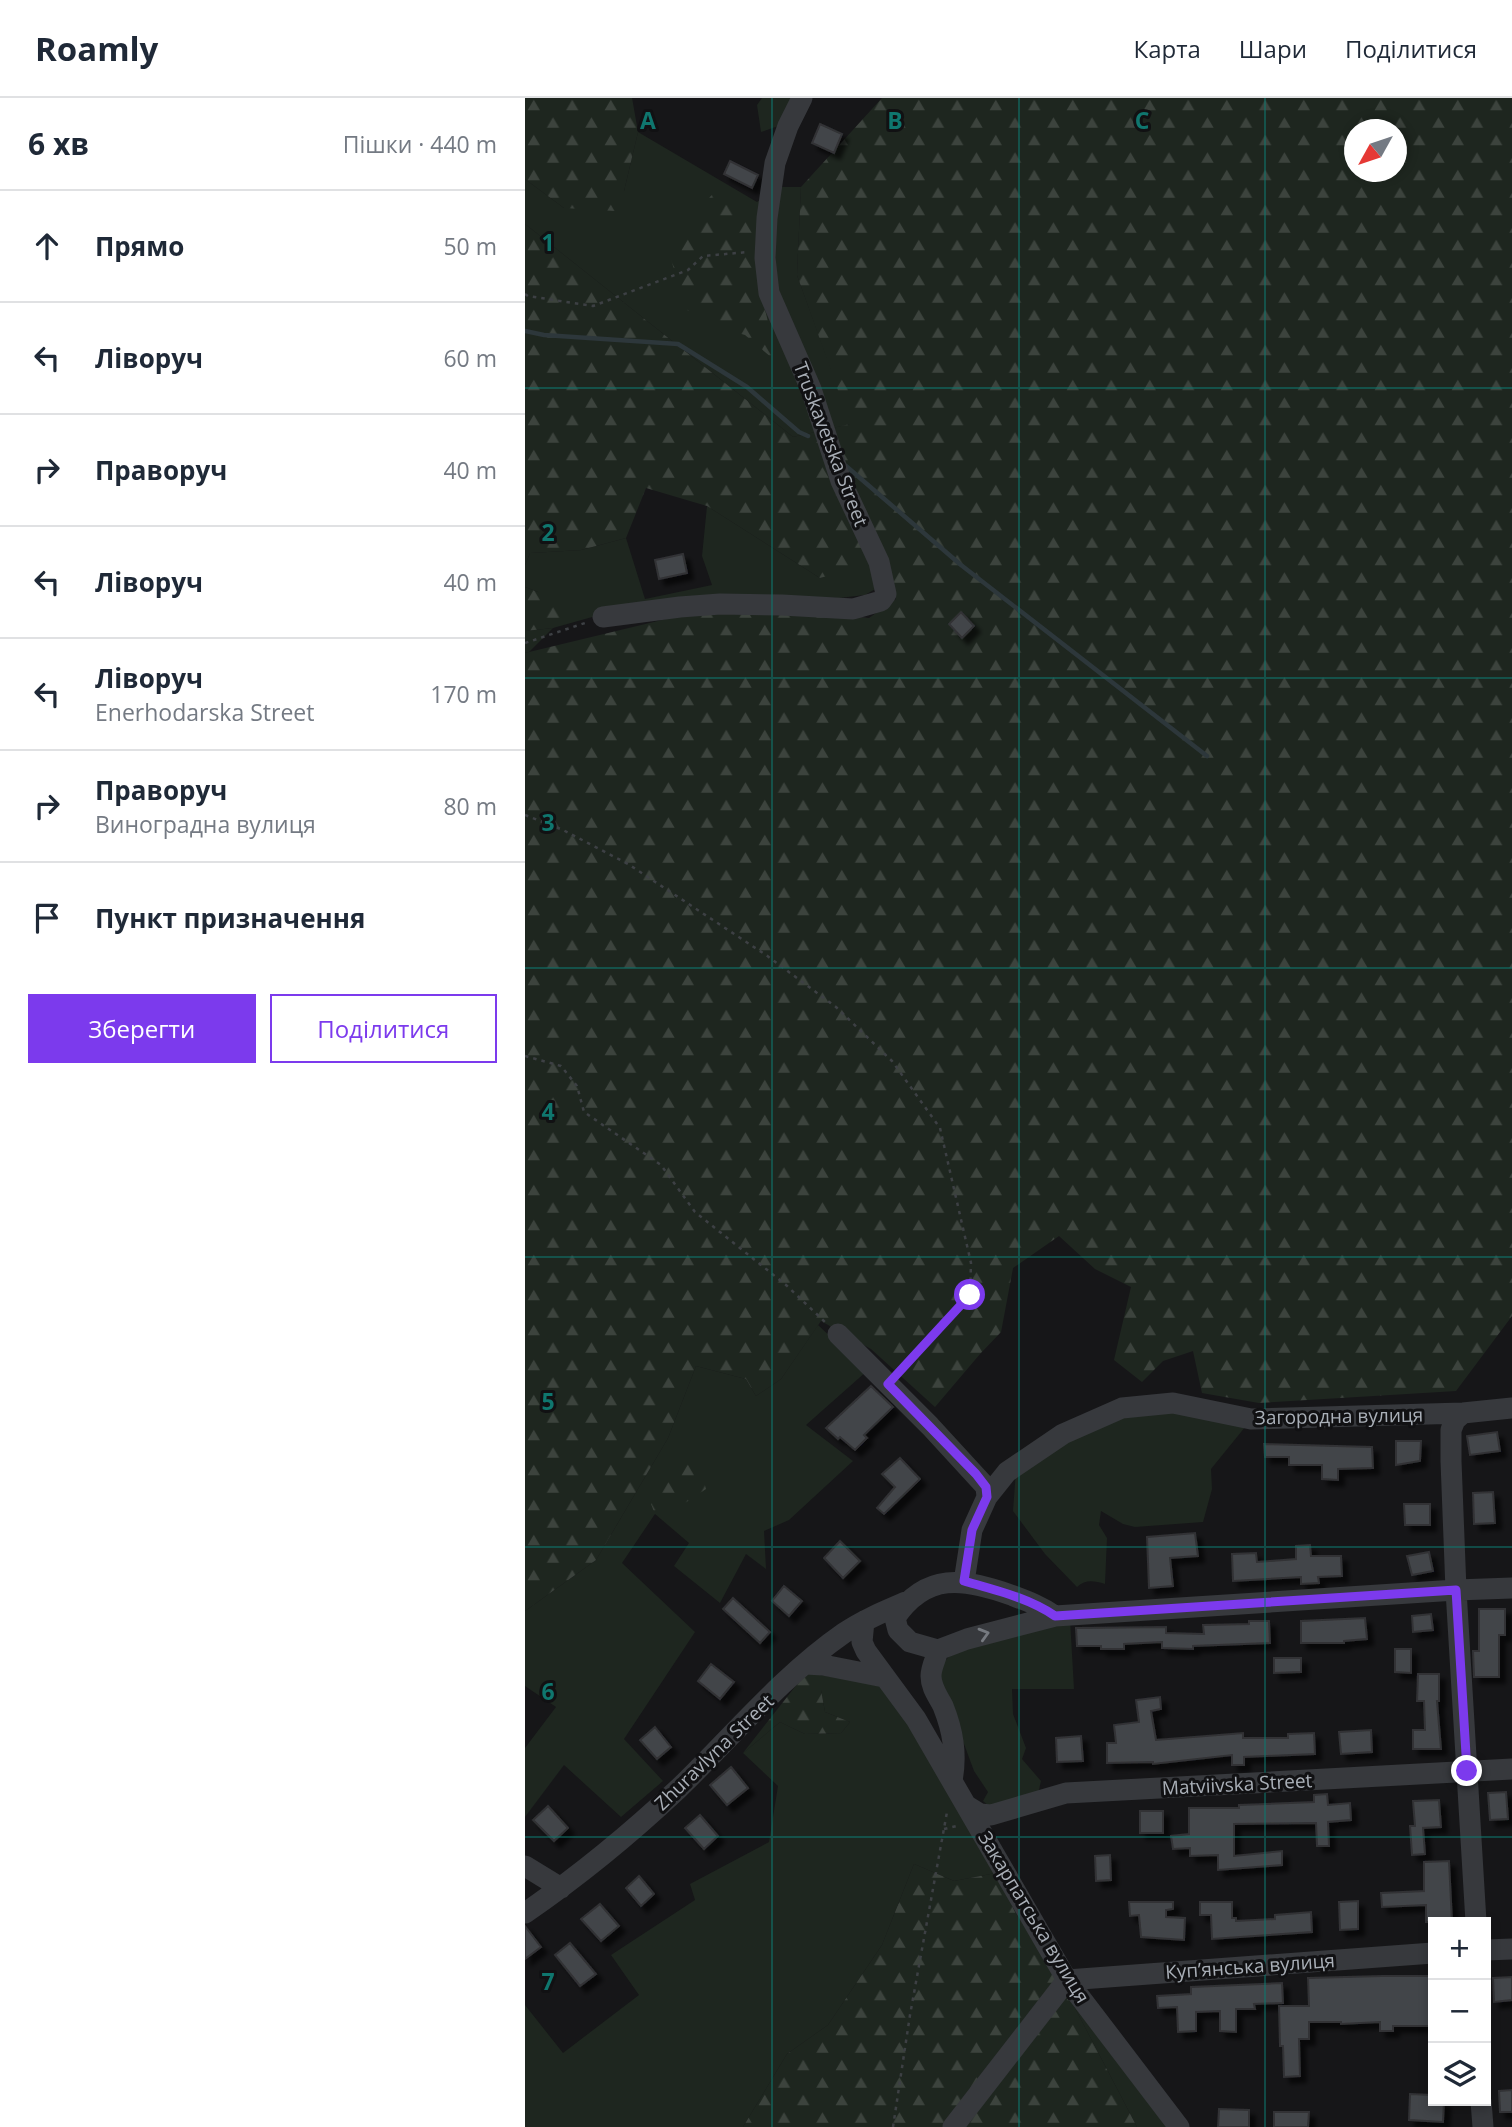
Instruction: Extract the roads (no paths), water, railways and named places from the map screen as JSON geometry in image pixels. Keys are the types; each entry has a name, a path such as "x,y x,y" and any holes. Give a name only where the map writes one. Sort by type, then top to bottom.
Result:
{"street":[{"name":"Truskavetska Street","path":"603,617 720,604 782,604 853,609 881,601 886,594 879,562 841,481 811,389 769,293 765,250 775,163 788,126 802,98"},
{"path":"838,1334 976,1474 986,1487 987,1497"},
{"name":"Загородна вулиця","path":"964,1581 972,1530 987,1497 1007,1472 1063,1434 1122,1408 1173,1403 1251,1419 1463,1413 1512,1408"},
{"path":"1463,1413 1455,1420 1451,1430 1456,1590 1476,1917"},
{"path":"964,1581 1044,1608 1055,1616"},
{"name":"Zhuravlyna Street","path":"525,1913 561,1888 633,1830 806,1664 843,1634 864,1620 908,1601 933,1585 964,1581"},
{"path":"908,1601 895,1618 898,1630 910,1642 938,1650 967,1639 1055,1616 1512,1588"},
{"name":"Закарпатська вулиця","path":"864,1620 862,1642 866,1651 916,1719 1067,1980 1178,2127"},
{"path":"938,1650 932,1667 932,1687 952,1730 955,1762 952,1781"},
{"path":"806,1664 884,1677"},
{"name":"Matviivska Street","path":"967,1806 980,1814 991,1815 1066,1793 1512,1769"},
{"path":"525,1866 561,1888"},
{"path":"1491,1950 1512,1949"},
{"name":"Купʼянська вулиця","path":"1067,1980 1428,1953"},
{"path":"953,2127 1067,1980"},
{"path":"1481,2106 1483,2127"}],"waterway":[{"path":"525,331 544,335 678,344 747,387 799,432 808,436"},
{"path":"846,466 961,565 1207,756"}]}
